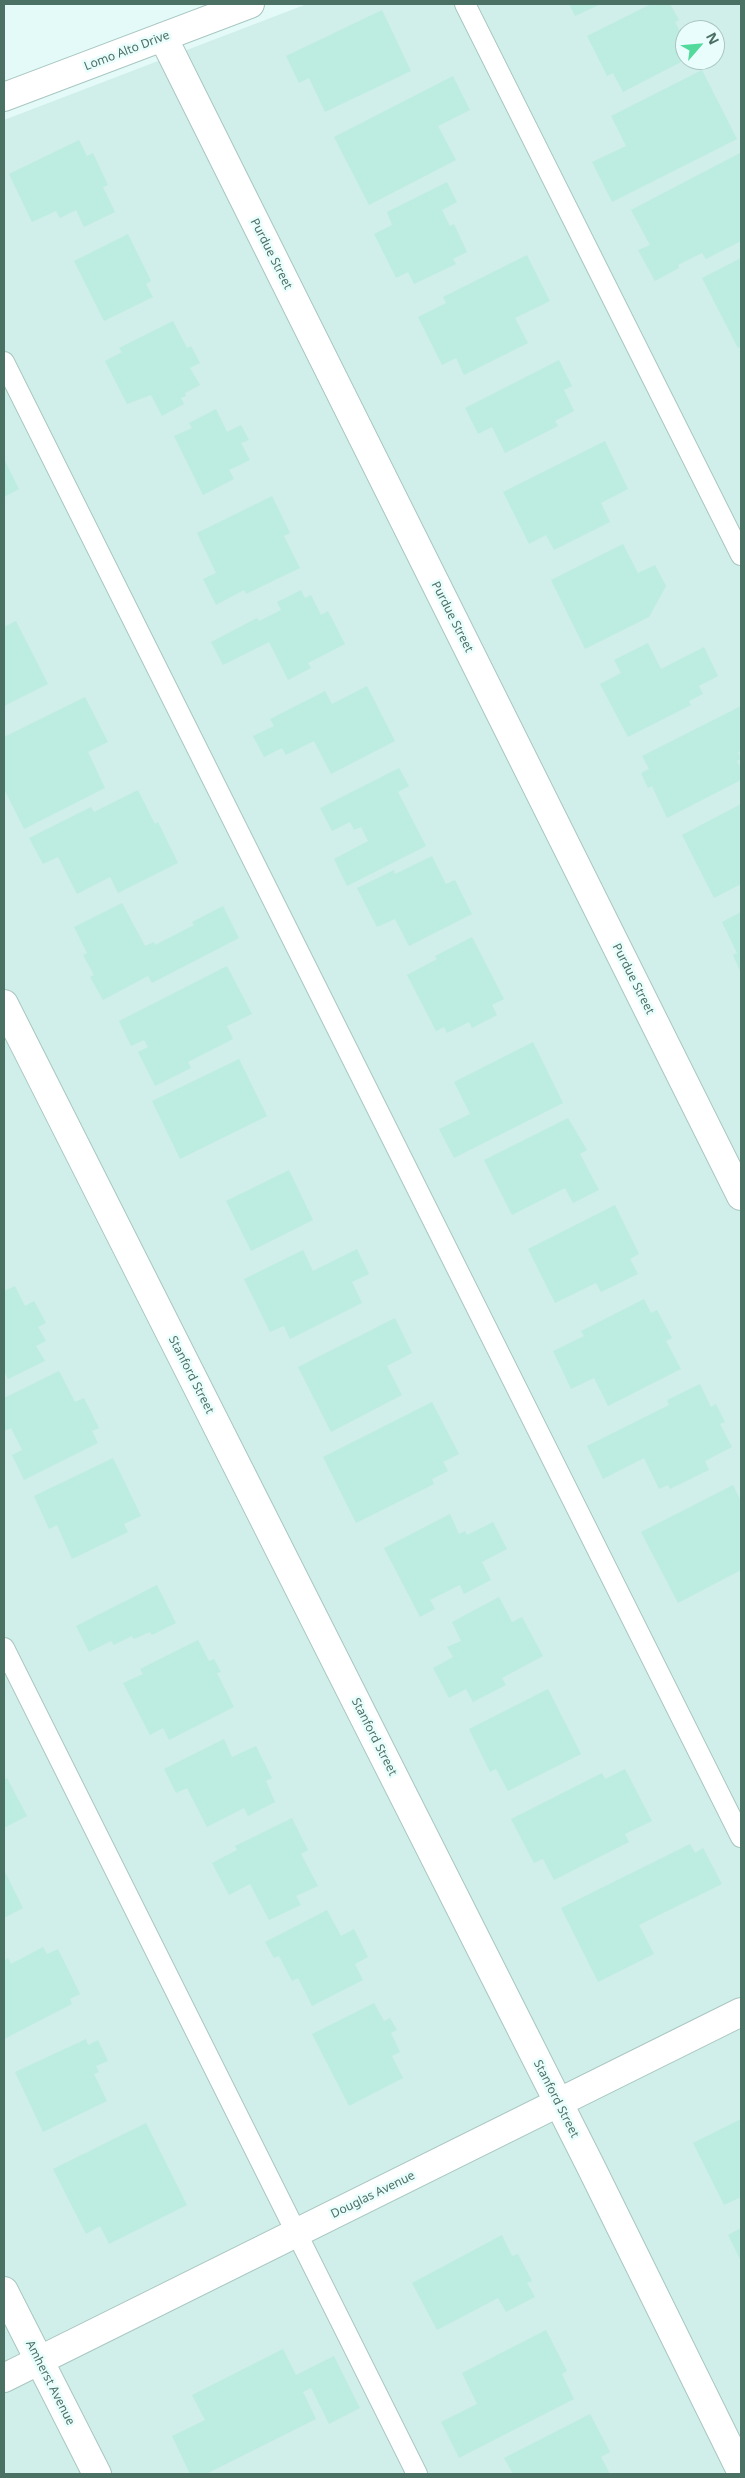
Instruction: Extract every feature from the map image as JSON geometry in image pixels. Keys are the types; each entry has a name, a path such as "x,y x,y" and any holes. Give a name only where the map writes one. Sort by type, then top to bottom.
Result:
{"street":[{"name":"Lomo Alto Drive","path":"4,98 250,4"},
{"name":"Purdue Street","path":"163,37 741,1196"},
{"name":"Stanford Street","path":"4,1004 558,2103 741,2471"},
{"name":"Douglas Avenue","path":"4,2378 741,2012"},
{"name":"Amherst Avenue","path":"4,2291 96,2474"}],"lane":[{"path":"465,4 741,555"},
{"path":"4,362 741,1837"},
{"path":"4,1648 417,2474"}],"shaded area":[{"path":"307,4 741,4 741,2474 4,2474 4,120"}],"building":[{"path":"569,4 601,4 575,16"},
{"path":"651,4 670,4 679,20 675,20 675,65 623,92 613,73 607,76 587,36"},
{"path":"382,10 411,71 325,112 309,78 299,83 286,56"},
{"path":"702,70 737,139 612,202 592,162 626,146 611,116"},
{"path":"453,76 470,110 438,126 456,160 369,205 334,137"},
{"path":"79,140 87,156 93,153 108,185 103,187 115,212 84,227 76,210 60,218 56,211 32,222 9,174"},
{"path":"740,153 741,241 706,259 702,253 678,265 679,268 655,281 638,250 650,245 631,210"},
{"path":"447,182 457,202 442,210 450,226 454,224 467,252 453,259 456,264 414,284 408,272 396,278 374,234 392,225 387,212"},
{"path":"128,234 151,281 146,284 153,297 104,321 74,261"},
{"path":"527,255 550,301 515,318 528,343 464,375 456,358 442,365 418,317 446,303 443,297"},
{"path":"741,258 741,346 738,348 702,278"},
{"path":"173,321 187,348 191,346 200,363 190,368 200,385 185,393 186,396 181,398 184,404 162,416 151,395 127,404 105,361 122,352 119,348"},
{"path":"559,360 572,386 564,390 574,411 555,421 558,426 505,453 492,427 478,434 465,408"},
{"path":"216,409 227,432 241,425 249,440 241,443 250,460 229,470 234,479 203,495 174,436 192,428 189,423"},
{"path":"605,441 628,489 601,503 610,522 554,550 546,535 529,544 503,492"},
{"path":"4,459 19,489 4,497"},
{"path":"272,496 290,533 284,536 300,568 246,594 244,590 216,605 203,579 216,573 197,533"},
{"path":"623,544 638,573 655,565 666,586 649,617 585,649 551,580"},
{"path":"301,590 305,598 311,595 321,615 328,611 345,644 308,663 311,668 288,680 269,642 223,665 211,642 257,618 259,621 281,610 277,602"},
{"path":"16,621 48,684 4,706 4,627"},
{"path":"648,643 661,669 704,647 718,676 699,686 703,694 689,701 691,705 628,737 600,684 621,673 614,660"},
{"path":"367,686 395,741 331,774 314,741 286,755 282,748 264,757 253,736 274,726 270,719 325,691 332,704"},
{"path":"85,697 108,742 88,752 105,788 24,829 4,789 4,737"},
{"path":"741,706 741,751 738,752 741,759 737,761 741,768 741,780 667,818 652,786 648,788 641,773 649,769 642,756"},
{"path":"399,768 409,786 398,792 426,846 347,886 334,859 368,841 361,827 354,830 350,822 332,831 320,808"},
{"path":"138,790 155,824 158,822 178,863 118,893 110,877 77,894 58,857 43,864 29,838 91,807 94,812"},
{"path":"741,804 741,884 714,898 682,835"},
{"path":"432,856 446,884 455,880 472,914 409,946 395,919 377,927 357,888 394,870 395,874"},
{"path":"122,903 145,946 154,942 155,945 194,925 192,922 223,906 239,938 152,983 148,976 103,1000 90,977 94,975 83,955 87,953 74,927"},
{"path":"741,912 741,973 733,955 737,953 722,922"},
{"path":"472,937 504,999 492,1005 497,1015 472,1028 469,1022 447,1033 444,1027 436,1031 407,975 437,959 435,956"},
{"path":"227,966 252,1014 227,1026 233,1039 188,1062 191,1068 155,1086 138,1052 148,1047 144,1040 131,1046 119,1021"},
{"path":"533,1042 563,1103 454,1158 439,1129 470,1114 454,1082"},
{"path":"239,1059 267,1116 180,1159 152,1101"},
{"path":"568,1118 587,1150 580,1154 599,1190 573,1203 565,1188 512,1215 484,1160"},
{"path":"289,1170 313,1220 251,1251 226,1201"},
{"path":"615,1205 639,1254 630,1259 638,1274 601,1292 596,1283 555,1303 528,1249"},
{"path":"357,1249 369,1274 352,1282 362,1303 290,1339 284,1326 270,1332 244,1279 303,1250 313,1271"},
{"path":"15,1286 25,1306 34,1301 46,1323 38,1327 46,1341 36,1346 45,1361 8,1379 4,1370 4,1291"},
{"path":"644,1299 651,1313 657,1310 672,1338 666,1341 681,1369 608,1406 594,1378 571,1389 553,1351 584,1336 581,1331"},
{"path":"395,1318 412,1353 387,1366 402,1395 331,1432 298,1367"},
{"path":"59,1371 75,1402 84,1398 99,1428 92,1431 98,1443 24,1480 12,1455 22,1450 11,1428 4,1431 4,1398"},
{"path":"700,1384 711,1407 716,1404 725,1422 720,1424 732,1447 705,1461 709,1470 670,1489 668,1485 659,1489 644,1458 603,1479 587,1446 669,1405 667,1400"},
{"path":"432,1402 459,1454 443,1462 448,1471 432,1479 434,1484 356,1523 323,1457"},
{"path":"113,1458 141,1516 124,1524 128,1532 72,1559 57,1525 49,1529 34,1496"},
{"path":"733,1485 741,1501 741,1570 678,1603 641,1532"},
{"path":"450,1514 459,1534 465,1531 467,1535 493,1522 507,1549 482,1562 491,1580 464,1594 460,1585 430,1600 435,1609 420,1617 384,1548"},
{"path":"157,1585 176,1623 152,1635 150,1632 134,1639 132,1636 114,1645 111,1641 89,1652 76,1626"},
{"path":"499,1597 512,1622 522,1617 543,1656 502,1678 506,1685 473,1702 466,1689 449,1698 433,1668 453,1657 447,1647 461,1641 452,1622"},
{"path":"198,1640 209,1661 214,1659 221,1672 217,1673 234,1707 169,1740 163,1728 150,1735 123,1683 143,1674 140,1669"},
{"path":"548,1689 581,1754 508,1791 496,1769 490,1772 469,1729"},
{"path":"224,1739 232,1757 256,1746 272,1778 266,1781 275,1802 248,1816 244,1808 207,1827 187,1788 176,1793 164,1769"},
{"path":"625,1769 652,1821 625,1834 629,1842 554,1880 543,1859 534,1863 511,1819 602,1773 605,1779"},
{"path":"7,1778 27,1816 4,1828 4,1780"},
{"path":"292,1818 308,1850 301,1854 318,1886 296,1896 301,1905 269,1920 250,1884 229,1895 212,1863 237,1850 235,1846"},
{"path":"690,1844 695,1853 703,1848 722,1884 639,1925 654,1954 598,1982 561,1908"},
{"path":"4,1870 23,1908 4,1918"},
{"path":"327,1910 341,1936 354,1929 368,1957 355,1964 363,1980 312,2006 298,1978 292,1981 279,1956 274,1958 265,1942"},
{"path":"43,1947 47,1954 58,1949 80,1994 70,1999 72,2004 4,2039 4,1961 8,1958 11,1964"},
{"path":"374,2003 384,2021 390,2018 397,2030 391,2033 400,2052 392,2056 403,2078 349,2106 312,2034"},
{"path":"86,2039 88,2045 98,2040 108,2061 96,2066 99,2072 94,2074 107,2101 43,2132 15,2072"},
{"path":"741,2119 741,2197 724,2205 693,2143"},
{"path":"146,2123 187,2205 109,2244 100,2226 86,2234 53,2169"},
{"path":"741,2228 741,2261 728,2235"},
{"path":"502,2235 512,2256 518,2254 532,2281 527,2283 535,2297 506,2312 498,2298 437,2330 412,2283"},
{"path":"546,2330 567,2371 562,2374 574,2399 459,2458 441,2422 477,2404 462,2373"},
{"path":"283,2349 296,2375 334,2356 360,2408 329,2424 311,2388 303,2392 316,2419 206,2474 190,2474 172,2436 205,2420 192,2395"},
{"path":"590,2414 610,2452 601,2457 610,2474 513,2474 504,2458"}]}
